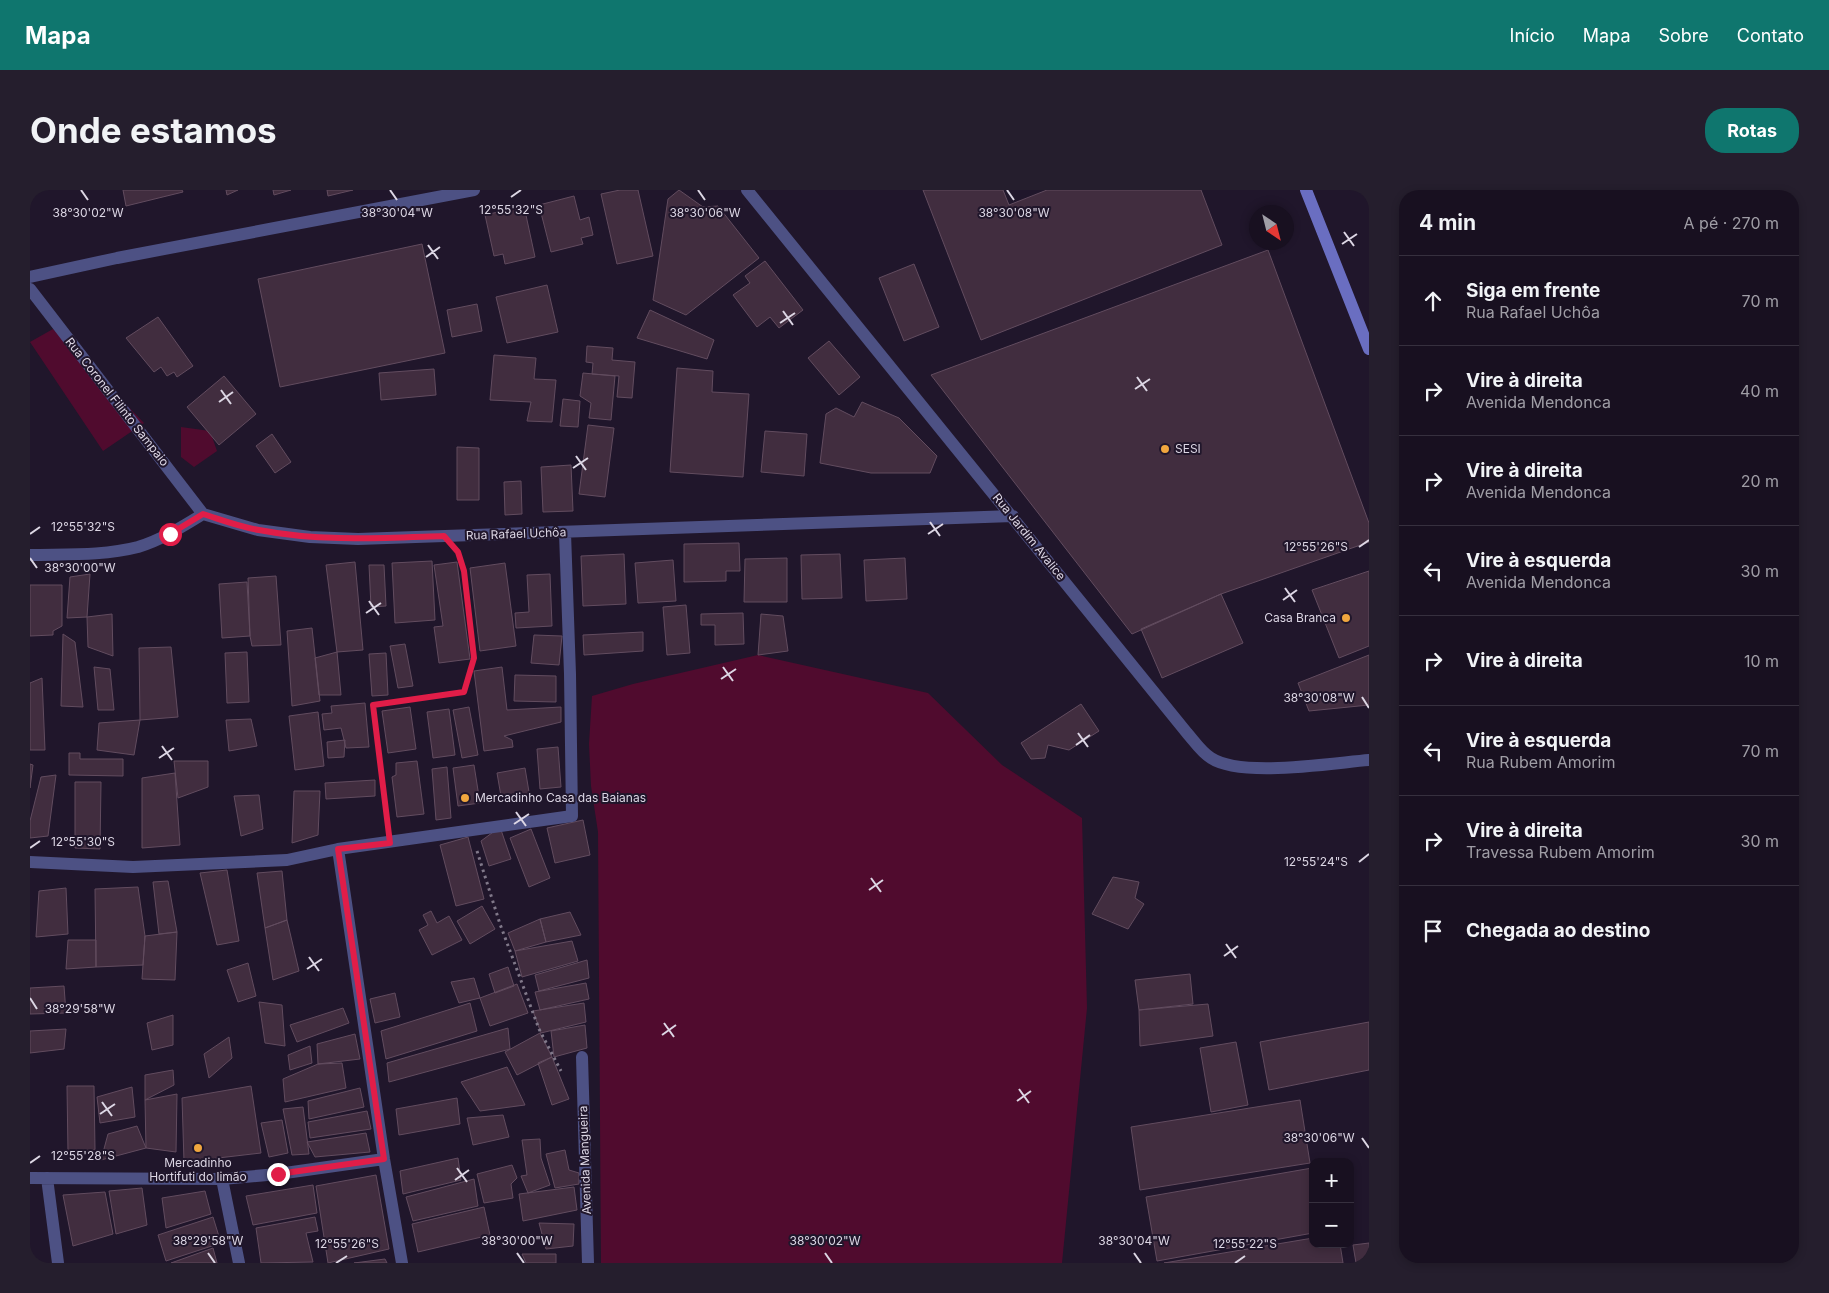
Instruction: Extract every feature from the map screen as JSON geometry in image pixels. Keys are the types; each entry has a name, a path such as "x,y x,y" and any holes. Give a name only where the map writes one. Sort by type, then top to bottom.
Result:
{"main road":[{"path":"1306,190 1369,349"}],"street":[{"path":"30,277 117,258 474,190"},
{"name":"Rua Jardim Avalice","path":"747,190 1187,733 1211,758 1235,767 1267,769 1369,760"},
{"name":"Rua Coronel Filinto Sampaio","path":"30,289 203,514"},
{"path":"30,555 97,553 138,546 170,534 203,514"},
{"name":"Rua Rafael Uchôa","path":"203,514 258,530 310,537 358,539 1013,516"},
{"path":"30,862 133,867 287,860 338,849 572,816 570,674 565,533"},
{"path":"338,849 384,1159 402,1263"},
{"name":"Avenida Mangueira","path":"582,1057 588,1263"},
{"path":"30,1178 222,1179 278,1174 384,1159"},
{"path":"47,1178 58,1263"},
{"path":"222,1179 239,1263"}],"path":[{"path":"390,843 373,705 464,692 474,658 464,571 458,552 444,536"},
{"path":"470,831 500,924 539,1029 562,1071"}],"shaded area":[{"path":"53,329 144,423 103,451 30,342"},
{"path":"181,427 210,431 217,451 194,467 181,457"},
{"path":"758,655 928,693 1002,765 1082,818 1087,1008 1062,1263 601,1263 598,832 591,786 589,744 592,696 633,684"}],"building":[{"path":"123,190 182,190 183,192 126,206"},
{"path":"226,190 238,190 227,195"},
{"path":"273,190 291,190 274,195"},
{"path":"327,190 353,190 328,196"},
{"path":"620,190 638,190 653,256 617,264 601,194"},
{"path":"679,190 703,207 718,206 759,258 686,315 653,300 668,199"},
{"path":"923,190 1003,190 1009,205 1047,190 1201,190 1222,245 981,340"},
{"path":"574,196 580,220 589,217 593,235 581,238 583,244 551,252 539,205"},
{"path":"524,206 535,257 505,264 503,254 494,256 485,215"},
{"path":"422,244 445,353 280,387 258,279"},
{"name":"SESI","path":"1268,250 1369,523 1369,542 1221,594 1132,634 931,375"},
{"path":"765,261 803,310 779,328 770,317 757,327 733,295 750,283 745,276"},
{"path":"914,264 939,327 904,341 879,278"},
{"path":"547,285 558,332 507,343 496,297"},
{"path":"477,304 482,331 452,337 447,310"},
{"path":"650,310 714,340 707,359 637,338"},
{"path":"158,317 193,366 177,377 174,372 167,376 161,367 154,372 126,338"},
{"path":"829,341 860,377 839,395 808,358"},
{"path":"587,346 613,348 612,360 635,362 632,398 617,397 619,376 592,374 593,363 586,362"},
{"path":"494,355 536,358 534,379 556,380 552,422 527,421 531,402 490,400"},
{"path":"677,368 713,371 712,392 749,394 743,477 670,472"},
{"path":"434,369 436,395 381,400 379,373"},
{"path":"583,373 615,376 611,420 589,418 591,403 580,396"},
{"path":"224,376 256,414 219,445 187,407"},
{"path":"563,399 580,401 578,427 560,426"},
{"path":"862,402 899,418 937,456 930,473 871,473 820,463 826,414 836,408 854,417"},
{"path":"588,425 614,428 605,497 579,494"},
{"path":"765,431 807,434 804,476 761,472"},
{"path":"272,434 291,462 275,473 256,446"},
{"path":"457,447 479,448 479,500 457,500"},
{"path":"571,465 573,511 543,512 541,467"},
{"path":"521,481 522,514 505,515 504,482"},
{"path":"739,543 740,571 726,571 726,581 684,582 684,544"},
{"path":"624,554 626,604 583,606 581,556"},
{"path":"840,554 842,598 802,599 801,555"},
{"path":"787,558 787,602 744,602 745,559"},
{"path":"905,558 907,599 866,601 864,560"},
{"path":"673,560 676,601 638,603 635,563"},
{"path":"432,561 435,620 395,623 392,563"},
{"path":"355,562 363,650 337,652 326,565"},
{"path":"457,562 470,659 439,663 434,627 443,626 434,565"},
{"path":"505,563 516,646 480,651 470,568"},
{"path":"369,565 384,565 386,606 371,607"},
{"name":"Casa Branca","path":"1369,571 1369,646 1339,658 1312,590"},
{"path":"90,574 87,617 67,618 70,577"},
{"path":"550,574 552,626 516,628 515,613 529,612 527,575"},
{"path":"276,576 281,645 252,646 248,578"},
{"path":"247,582 250,636 222,638 219,584"},
{"path":"30,585 62,585 62,626 53,631 53,635 30,636"},
{"path":"1221,594 1243,643 1162,678 1141,629"},
{"path":"686,605 690,653 667,655 663,607"},
{"path":"743,613 744,644 715,645 715,625 701,625 701,614"},
{"path":"112,614 113,656 88,647 87,617"},
{"path":"761,614 783,616 788,651 758,655"},
{"path":"312,628 320,701 292,706 287,631"},
{"path":"643,632 643,651 584,655 583,635"},
{"path":"63,634 75,642 83,707 61,706"},
{"path":"534,635 562,636 559,665 531,663"},
{"path":"405,644 413,686 398,688 390,646"},
{"path":"171,647 178,717 140,720 139,648"},
{"path":"247,652 249,702 227,703 225,653"},
{"path":"337,652 341,695 319,695 315,658"},
{"path":"386,653 388,695 372,696 369,654"},
{"path":"1369,655 1369,705 1309,711 1298,683"},
{"path":"94,667 110,669 114,710 98,710"},
{"path":"502,667 507,710 561,707 561,722 504,736 512,740 513,747 484,751 474,671"},
{"path":"515,675 556,676 556,702 514,701"},
{"path":"42,678 45,750 30,750 30,683"},
{"path":"365,703 369,747 346,748 341,728 324,730 322,714 332,713 331,706"},
{"path":"1081,704 1099,731 1069,750 1048,745 1045,758 1031,759 1021,743"},
{"path":"410,707 416,749 388,753 382,711"},
{"path":"469,707 478,755 462,758 453,710"},
{"path":"449,709 455,755 433,758 427,712"},
{"path":"318,712 324,766 295,770 289,716"},
{"path":"251,719 257,746 229,751 226,720"},
{"path":"140,720 134,755 97,750 99,723"},
{"path":"345,740 344,757 328,758 327,742"},
{"path":"558,747 561,787 540,789 537,749"},
{"path":"69,753 80,753 80,759 123,759 123,776 69,775"},
{"path":"174,761 208,761 208,787 178,798"},
{"path":"417,761 424,814 397,817 392,777 396,775 396,763"},
{"path":"30,764 33,765 30,788"},
{"path":"474,765 480,803 458,806 453,768"},
{"path":"447,767 451,818 436,820 432,769"},
{"path":"525,768 530,798 502,802 497,773"},
{"path":"175,773 180,845 142,848 142,778"},
{"path":"56,775 48,836 30,838 30,821 41,777"},
{"path":"375,780 375,796 326,799 325,783"},
{"path":"75,782 101,782 100,849 75,848"},
{"path":"294,791 320,791 318,835 292,843"},
{"path":"259,795 263,829 241,836 234,796"},
{"path":"583,820 590,855 555,863 547,828"},
{"path":"500,827 511,859 489,866 481,841"},
{"path":"531,829 550,878 529,887 510,838"},
{"path":"468,837 484,899 456,906 440,845"},
{"path":"227,870 239,941 217,945 200,873"},
{"path":"282,871 287,920 265,928 257,873"},
{"path":"1113,877 1139,882 1135,898 1144,904 1128,929 1092,914"},
{"path":"168,881 177,932 159,934 153,882"},
{"path":"138,887 145,936 143,965 96,967 95,889"},
{"path":"66,888 68,934 36,937 39,891"},
{"path":"482,906 495,929 470,944 457,921"},
{"path":"431,911 437,923 449,916 462,940 432,955 419,930 428,925 423,915"},
{"path":"570,912 581,935 546,942 540,919"},
{"path":"540,919 546,942 515,951 508,933"},
{"path":"287,920 299,971 273,980 265,928"},
{"path":"177,932 175,980 142,979 145,936"},
{"path":"68,940 96,940 96,967 66,969"},
{"path":"572,941 578,961 522,977 515,951"},
{"path":"587,960 589,978 539,991 535,975"},
{"path":"248,963 256,996 238,1002 227,970"},
{"path":"508,967 514,986 495,993 489,974"},
{"path":"1190,974 1193,1004 1139,1010 1135,980"},
{"path":"474,978 480,998 459,1003 451,982"},
{"path":"586,983 589,999 540,1010 535,992"},
{"path":"517,984 528,1013 490,1026 480,998"},
{"path":"64,986 66,1013 30,1014 30,988"},
{"path":"395,993 400,1017 375,1023 370,999"},
{"path":"259,1002 282,1005 285,1046 265,1043"},
{"path":"470,1003 477,1031 386,1059 381,1031"},
{"path":"584,1003 586,1022 541,1033 533,1011"},
{"path":"1208,1004 1213,1036 1140,1046 1139,1010"},
{"path":"343,1008 349,1023 297,1042 290,1025"},
{"path":"173,1015 173,1045 152,1050 147,1023"},
{"path":"1369,1022 1369,1070 1269,1090 1260,1042"},
{"path":"585,1025 587,1048 554,1057 551,1031"},
{"path":"508,1028 510,1049 389,1082 387,1063"},
{"path":"66,1029 64,1049 30,1053 30,1031"},
{"path":"540,1033 552,1057 517,1075 505,1052"},
{"path":"355,1034 360,1059 318,1064 317,1044"},
{"path":"229,1037 232,1058 209,1078 204,1054"},
{"path":"1236,1042 1248,1105 1211,1112 1200,1048"},
{"path":"310,1046 312,1063 290,1070 288,1055"},
{"path":"552,1057 569,1099 552,1105 538,1063"},
{"path":"342,1063 346,1088 285,1102 283,1079 318,1064"},
{"path":"507,1067 525,1105 480,1111 461,1082"},
{"path":"173,1070 174,1085 145,1100 145,1075"},
{"path":"67,1086 94,1086 95,1150 68,1153"},
{"path":"251,1086 261,1153 184,1162 182,1098"},
{"path":"132,1087 135,1117 100,1123 97,1097"},
{"path":"360,1088 364,1107 309,1119 308,1101"},
{"path":"177,1094 176,1152 146,1148 145,1100"},
{"path":"457,1098 460,1124 399,1135 396,1109"},
{"path":"1300,1100 1309,1163 1140,1190 1131,1127"},
{"path":"303,1107 309,1154 292,1155 283,1109"},
{"path":"367,1111 371,1129 310,1138 308,1122"},
{"path":"503,1115 509,1137 473,1145 467,1118"},
{"path":"282,1120 288,1153 269,1157 261,1123"},
{"path":"137,1126 146,1148 101,1160 108,1134"},
{"path":"366,1133 370,1152 315,1157 307,1142"},
{"path":"540,1139 541,1158 550,1185 528,1193 521,1176 527,1175 522,1140"},
{"path":"565,1150 569,1170 579,1173 579,1184 555,1188 546,1154"},
{"path":"458,1158 461,1180 403,1194 400,1171"},
{"path":"512,1165 517,1178 511,1184 513,1198 484,1203 477,1174"},
{"path":"1309,1169 1309,1234 1157,1261 1146,1197"},
{"path":"376,1175 389,1249 328,1263 316,1186"},
{"path":"474,1179 478,1206 413,1221 406,1197"},
{"path":"313,1185 317,1213 253,1225 246,1196"},
{"path":"574,1187 577,1210 523,1221 519,1194"},
{"path":"142,1188 147,1225 116,1234 109,1191"},
{"path":"205,1191 211,1214 166,1228 162,1198"},
{"path":"105,1192 113,1234 73,1246 63,1195"},
{"path":"484,1207 490,1235 418,1252 412,1224"},
{"path":"213,1217 221,1243 166,1261 158,1235"},
{"path":"315,1217 318,1231 306,1233 313,1262 261,1263 256,1228"},
{"path":"539,1223 574,1224 573,1246 546,1249"},
{"path":"1309,1239 1309,1248 1341,1248 1343,1263 1164,1263"},
{"path":"1369,1243 1369,1263 1356,1263 1354,1245"},
{"path":"213,1248 217,1263 171,1263"},
{"path":"522,1254 556,1254 556,1263 526,1263"},
{"path":"385,1259 387,1263 354,1263"}],"place":[{"name":"SESI","path":"1165,449"},
{"name":"Casa Branca","path":"1346,618"},
{"name":"Mercadinho Casa das Baianas","path":"465,798"},
{"name":"Mercadinho Hortifuti do limão","path":"198,1148"}],"route":[{"path":"170,534 203,514 258,530 310,537 358,539 444,536 458,552 464,571 474,658 464,692 373,705 390,843 338,849 384,1159 278,1174"}]}
